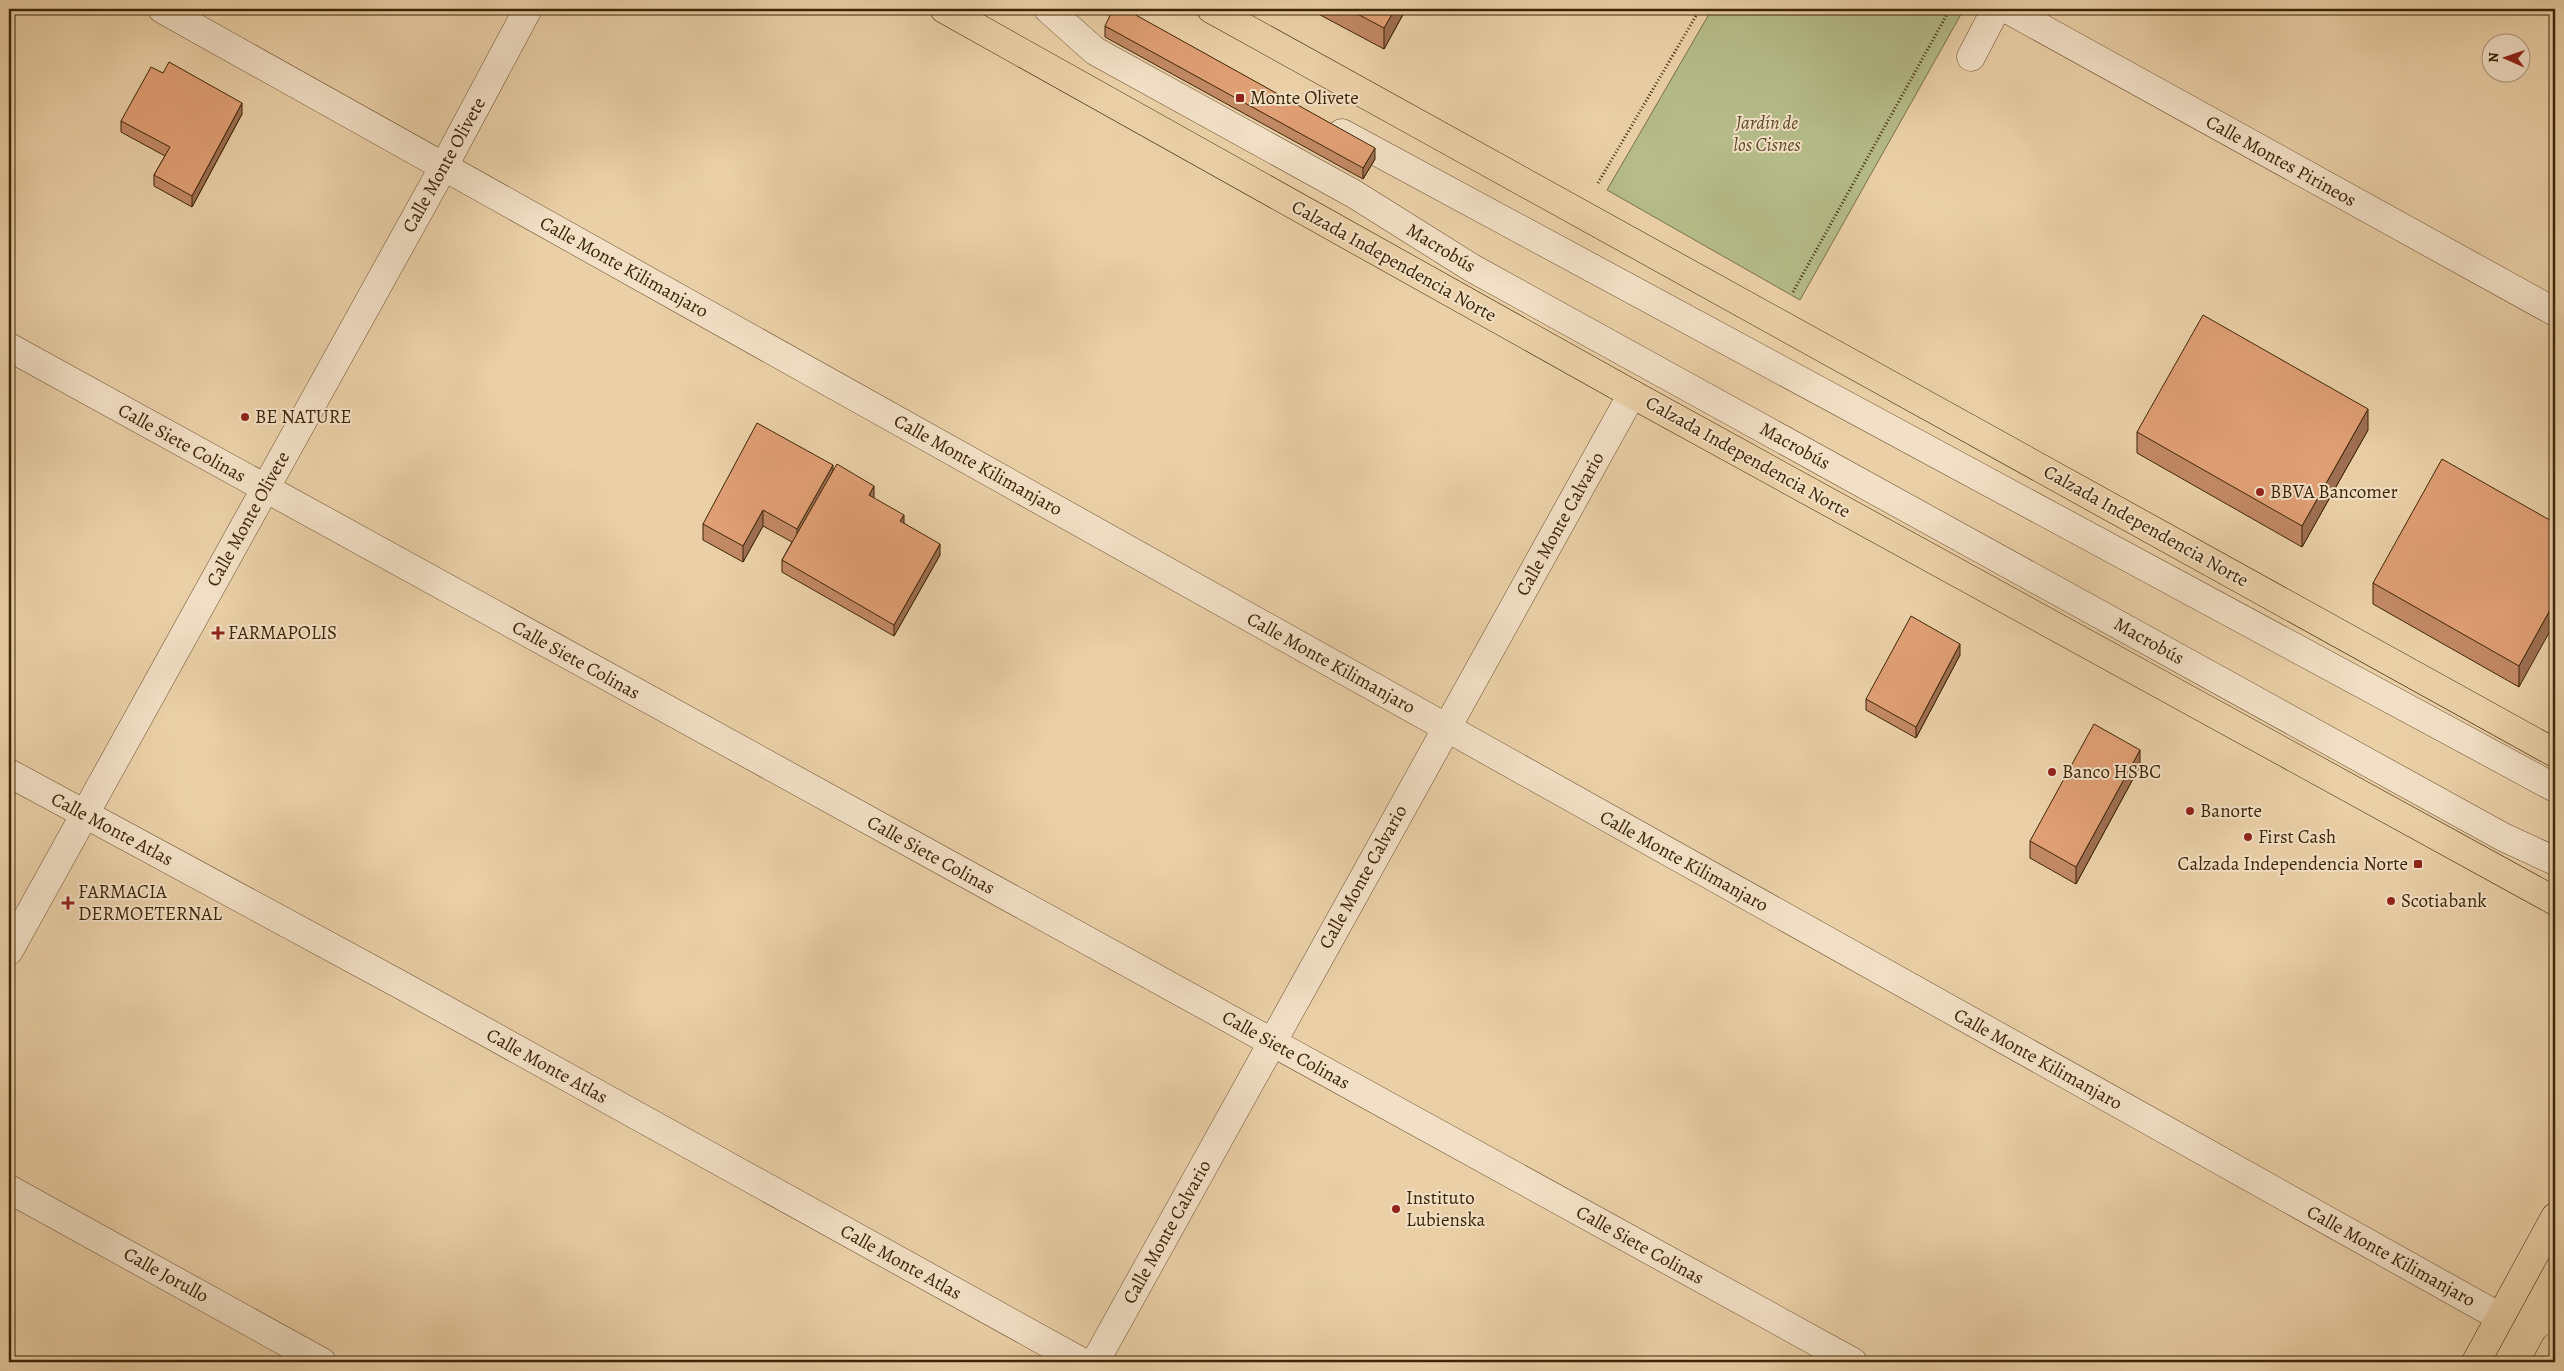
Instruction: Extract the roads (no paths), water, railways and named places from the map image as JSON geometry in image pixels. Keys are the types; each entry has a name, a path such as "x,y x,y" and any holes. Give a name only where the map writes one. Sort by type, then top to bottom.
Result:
{"main road":[{"name":"Calzada Independencia Norte","path":"944,9 1632,394 2555,900"},
{"name":"Calzada Independencia Norte","path":"1212,9 2555,753"},
{"path":"2476,1362 2555,1217"},
{"path":"2547,1362 2555,1347"}],"street":[{"name":"Calle Monte Kilimanjaro","path":"162,9 2500,1317"},
{"name":"Calle Monte Olivete","path":"9,950 444,166 528,9"},
{"name":"Macrobús","path":"1048,9 1095,51 1354,194 1472,268 2503,836 2555,861"},
{"path":"1971,57 1996,9"},
{"name":"Calle Montes Pirineos","path":"2007,9 2555,312"},
{"path":"1318,120 2555,788"},
{"name":"Calle Siete Colinas","path":"9,347 1853,1362"},
{"name":"Calle Monte Calvario","path":"1095,1362 1632,394"},
{"name":"Calle Monte Atlas","path":"9,773 410,990 1082,1362"},
{"name":"Calle Jorullo","path":"9,1188 322,1362"}],"place":[{"name":"Monte Olivete","path":"1240,98"},
{"name":"BE NATURE","path":"245,417"},
{"name":"BBVA Bancomer","path":"2260,492"},
{"name":"FARMAPOLIS","path":"218,633"},
{"name":"Banco HSBC","path":"2052,772"},
{"name":"Banorte","path":"2190,811"},
{"name":"First Cash","path":"2248,837"},
{"name":"Calzada Independencia Norte","path":"2418,864"},
{"name":"Scotiabank","path":"2391,901"},
{"name":"FARMACIA DERMOETERNAL","path":"68,903"},
{"name":"Instituto Lubienska","path":"1396,1209"}],"park label":[{"name":"Jardín de los Cisnes","path":"1767,134"}]}
